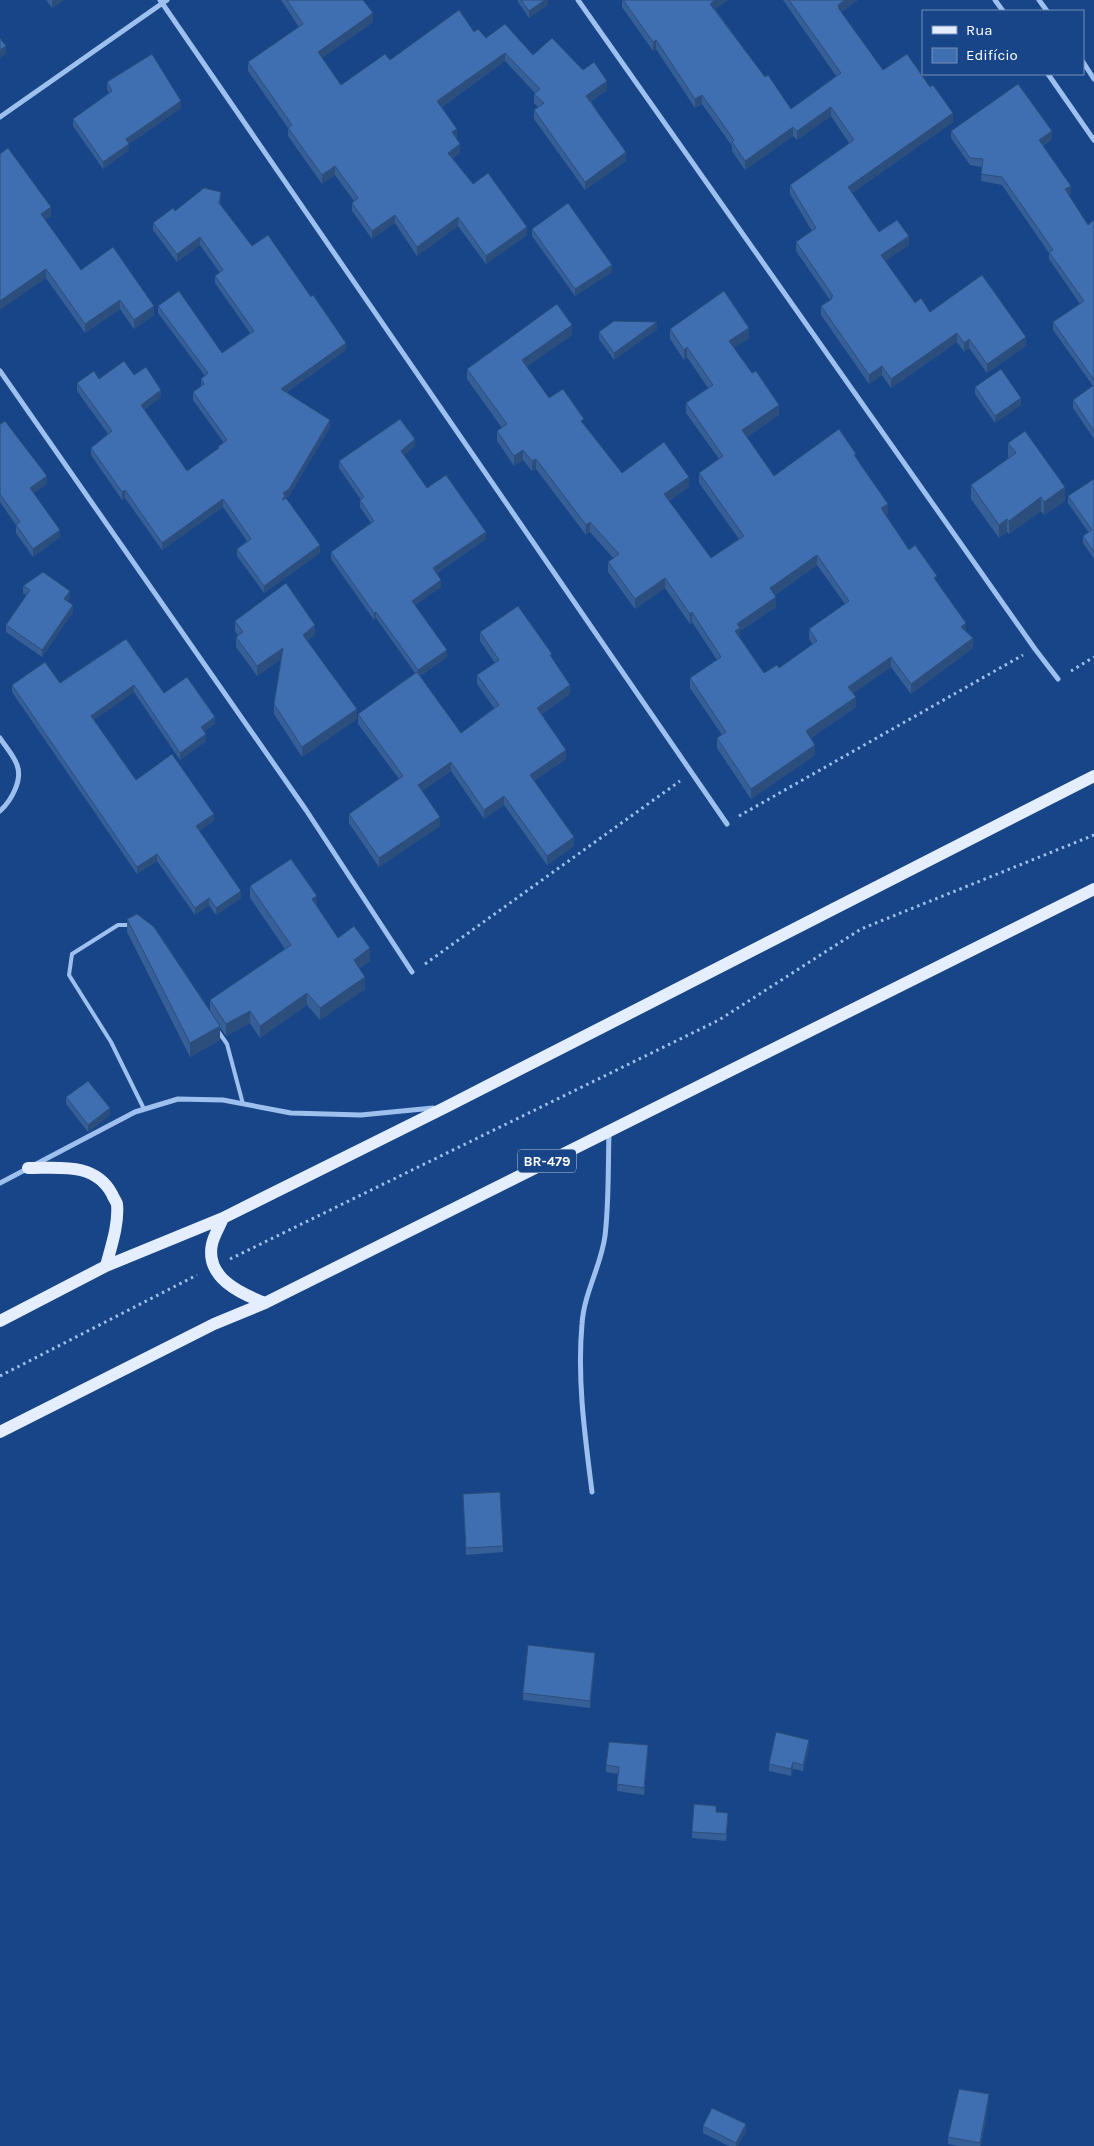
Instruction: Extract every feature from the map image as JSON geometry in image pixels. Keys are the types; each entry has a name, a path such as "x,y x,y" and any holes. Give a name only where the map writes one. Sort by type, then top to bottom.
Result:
{"main road":[{"path":"0,1321 106,1266 223,1218 446,1107 1094,776"},
{"name":"BR-479","path":"0,1432 214,1324 264,1303 1094,889"},
{"path":"28,1168 72,1168 91,1172 107,1185 117,1203 115,1228 106,1266"},
{"path":"223,1218 212,1244 213,1267 226,1284 264,1303"}],"street":[{"path":"578,0 1058,679"},
{"path":"0,117 163,1 727,824"},
{"path":"1084,64 1094,79"},
{"path":"1049,75 1094,140"},
{"path":"0,371 306,810 412,972"},
{"path":"0,738 18,765 18,776 9,801 0,811"},
{"path":"0,1183 135,1112 178,1099 223,1100 291,1113 361,1115 446,1107"},
{"path":"592,1492 584,1429 580,1360 582,1322 588,1292 605,1236 609,1130"}],"lane":[{"path":"138,924 118,925 72,954 69,975 111,1042 144,1109"},
{"path":"216,1028 227,1044 243,1104"}],"path":[{"path":"727,824 1035,649"},
{"path":"1058,679 1094,657"},
{"path":"412,972 692,772"},
{"path":"0,1376 213,1267 719,1020 861,929 1094,834"}],"building":[{"path":"287,0 363,0 373,13 318,52 341,85 385,54 390,60 459,10 474,32 478,29 486,38 505,24 533,55 552,38 583,70 594,62 607,81 586,96 626,152 585,182 534,110 544,103 534,94 540,89 505,53 437,101 457,129 452,132 460,144 448,153 473,184 488,173 527,227 486,256 458,217 417,247 395,215 372,231 352,203 358,198 335,166 322,175 288,128 292,125 248,62 303,24"},
{"path":"521,0 545,0 529,11"},
{"path":"623,0 715,0 710,4 765,77 768,75 791,109 841,73 789,0 845,0 838,5 839,9 883,70 907,54 930,87 933,85 953,113 848,187 879,232 897,220 909,236 881,255 915,303 921,298 930,312 982,275 1026,337 987,364 969,339 964,343 957,333 891,379 882,366 869,375 821,306 832,299 831,297 833,296 796,242 816,228 790,185 854,140 831,107 797,131 793,127 745,161 732,142 734,140 702,95 695,99 656,40 653,42"},
{"path":"0,38 6,46 0,50"},
{"path":"152,54 181,101 126,139 129,144 103,162 73,119 112,91 107,82"},
{"path":"1018,84 1052,131 1039,140 1071,186 1065,189 1088,225 1094,220 1094,380 1053,322 1084,301 1049,252 1053,250 1002,177 981,174 983,159 970,158 951,131"},
{"path":"8,148 51,207 41,214 81,270 113,247 154,306 134,320 120,300 85,324 46,269 0,301 0,154"},
{"path":"204,188 221,192 219,203 252,246 268,235 346,343 281,389 330,420 289,489 283,493 285,496 282,500 286,498 320,545 264,586 237,549 251,539 223,499 162,543 125,490 122,492 91,448 112,431 77,383 94,371 99,379 124,361 134,375 146,367 161,390 141,405 187,471 227,440 193,392 204,384 201,379 208,373 158,306 179,291 222,353 254,331 215,276 223,270 200,237 177,254 153,223 173,208 175,211"},
{"path":"568,203 612,265 575,289 532,229"},
{"path":"724,291 749,328 729,341 752,373 756,371 779,405 742,430 774,476 839,429 856,454 854,455 888,504 881,508 909,550 915,545 937,576 934,578 966,623 961,627 973,638 911,684 891,657 848,687 856,697 806,731 815,745 751,789 717,738 726,732 690,678 721,657 692,612 690,614 665,578 635,599 608,562 619,554 590,522 586,525 536,459 532,461 523,450 514,456 497,431 507,424 467,369 557,304 572,325 522,360 549,398 563,389 584,419 581,421 622,473 664,442 689,477 664,494 711,558 744,536 699,473 723,456 686,403 713,385 687,347 684,350 670,329","holes":["817,555 849,601 809,629 817,641 779,668 777,665 764,673 735,631 740,628 737,624 776,597 770,588"]},
{"path":"614,321 657,322 614,353 599,332"},
{"path":"1001,369 1021,398 995,416 975,387"},
{"path":"1094,385 1094,431 1073,400"},
{"path":"400,419 415,439 401,451 427,488 446,475 486,532 433,568 441,580 412,601 447,650 418,670 376,612 374,613 331,552 374,521 360,500 364,497 339,461"},
{"path":"5,421 47,476 30,488 60,530 33,549 16,525 20,522 0,494 0,423"},
{"path":"1025,431 1065,487 1044,502 1041,497 1009,521 1007,519 999,525 971,485 1016,453 1008,443"},
{"path":"1094,479 1094,552 1083,536 1092,530 1068,496"},
{"path":"43,572 70,591 64,599 73,605 42,650 6,625 30,590 23,586"},
{"path":"286,583 315,625 303,635 357,709 302,747 274,704 283,648 257,666 236,637 243,632 235,621"},
{"path":"518,606 552,654 550,655 570,685 537,708 566,750 530,775 574,837 547,856 504,796 484,810 451,762 418,785 440,817 379,858 349,814 403,776 358,714 417,672 461,733 499,705 477,675 499,660 480,632"},
{"path":"126,639 164,693 187,677 215,717 201,727 206,734 180,753 134,685 91,716 136,780 172,754 214,814 196,826 241,891 216,908 209,898 195,908 157,854 137,867 12,685 45,662 60,683"},
{"path":"291,859 317,896 312,899 338,938 354,926 370,948 354,960 365,977 320,1008 307,993 260,1026 250,1011 226,1024 210,1000 291,945 250,886"},
{"path":"137,914 154,927 220,1026 190,1043 127,919"},
{"path":"88,1081 110,1108 88,1125 66,1097"},
{"path":"500,1492 503,1546 466,1548 463,1494"},
{"path":"528,1645 595,1653 590,1701 523,1693"},
{"path":"776,1732 809,1740 803,1765 793,1762 791,1769 769,1764"},
{"path":"609,1742 648,1745 644,1788 617,1784 619,1767 606,1765"},
{"path":"694,1804 716,1806 716,1812 728,1813 726,1834 692,1832"},
{"path":"959,2089 989,2094 980,2143 948,2137"},
{"path":"712,2108 746,2124 736,2143 703,2126"}]}
